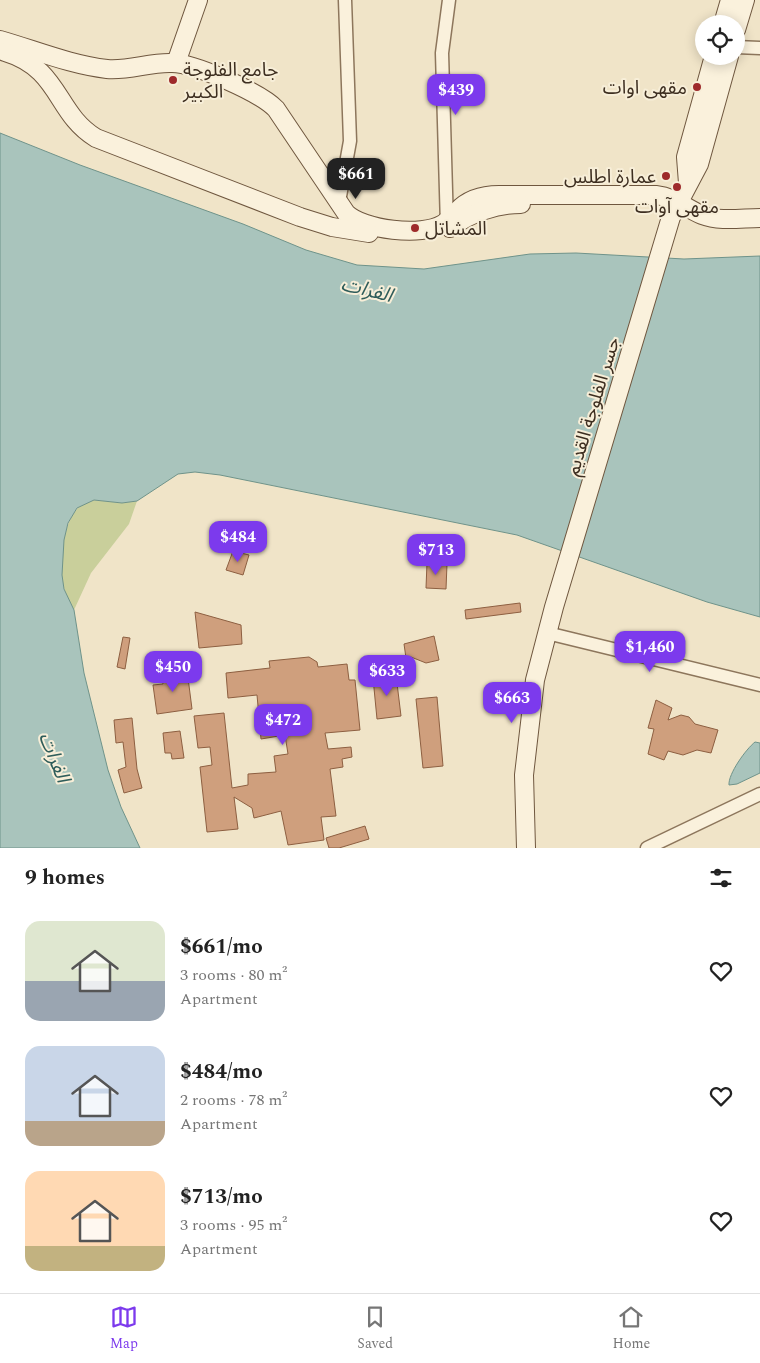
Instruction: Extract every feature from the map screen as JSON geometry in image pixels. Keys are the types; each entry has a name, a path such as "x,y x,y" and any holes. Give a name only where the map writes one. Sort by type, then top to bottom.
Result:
{"street":[{"path":"176,63 198,0"},
{"path":"332,227 339,219 350,141 345,0"},
{"path":"0,50 28,61 42,71 78,124 96,138 300,218 354,232 424,238 437,236 447,226 442,53 449,0"},
{"path":"726,15 730,0"},
{"path":"740,15 745,0"},
{"path":"0,40 64,59 109,69 176,63 197,68 267,100 276,109 340,205 350,217 361,224 386,228 432,228 447,226 475,213 511,204 632,206 676,209 696,212 713,218 760,218"},
{"path":"745,47 760,48"},
{"path":"52,84 50,76 52,68 57,62 64,59"},
{"path":"688,183 686,157 712,65"},
{"name":"جسر الفلوجة القديم","path":"526,848 525,748 535,680 554,607 676,209 699,164 726,65"},
{"path":"676,209 719,226 760,226"},
{"path":"547,633 760,685"},
{"path":"647,848 760,794"}],"green space":[{"path":"94,500 122,503 137,501 129,524 91,573 74,610 66,594 62,579 61,569 65,536 72,516 78,508"}],"water":[{"name":"الفرات","path":"0,133 80,165 243,224 306,250 357,265 424,269 530,254 576,253 684,259 760,256 760,617 707,602 517,535 220,475 195,472 178,474 137,501 122,503 94,500 77,508 68,523 64,540 62,575 64,589 74,610 84,673 108,770 121,807 140,848 0,848"},
{"path":"755,742 760,743 760,773 737,784 729,785 729,780 738,762"}],"building":[{"path":"233,551 249,555 243,575 226,570"},
{"path":"427,563 447,564 446,589 426,588"},
{"path":"520,603 521,612 466,619 465,610"},
{"path":"195,612 241,625 242,644 199,648"},
{"path":"434,636 439,660 426,663 411,657 406,658 404,644"},
{"path":"123,637 130,638 125,669 117,667"},
{"path":"309,657 317,662 318,667 347,664 349,680 355,680 360,730 325,733 328,749 351,747 352,757 342,759 343,767 330,769 336,816 321,817 324,840 288,845 281,811 254,818 252,808 234,797 238,829 207,832 200,767 212,765 210,747 198,748 194,716 224,713 232,788 248,785 248,774 276,772 274,756 288,754 285,735 261,739 257,695 228,698 226,673 270,668 269,661"},
{"path":"187,670 192,709 157,714 153,685 163,684 162,674"},
{"path":"396,675 401,716 377,719 373,678"},
{"path":"437,697 443,766 423,768 416,699"},
{"path":"656,700 672,708 668,720 681,715 689,717 695,724 718,730 711,753 697,750 683,755 668,751 664,760 648,754 654,729 648,728"},
{"path":"132,718 137,769 142,788 124,793 118,770 126,767 123,742 116,743 114,720"},
{"path":"180,731 184,758 172,759 171,753 165,753 163,733"},
{"path":"365,826 369,839 339,848 329,848 326,838"}],"place":[{"name":"جامع الفلوجة الكبير","path":"173,80"},
{"name":"مقهى اوات","path":"697,87"},
{"name":"عمارة اطلس","path":"666,176"},
{"name":"مقهى آوات","path":"677,187"},
{"name":"المشاتل","path":"415,228"}]}
